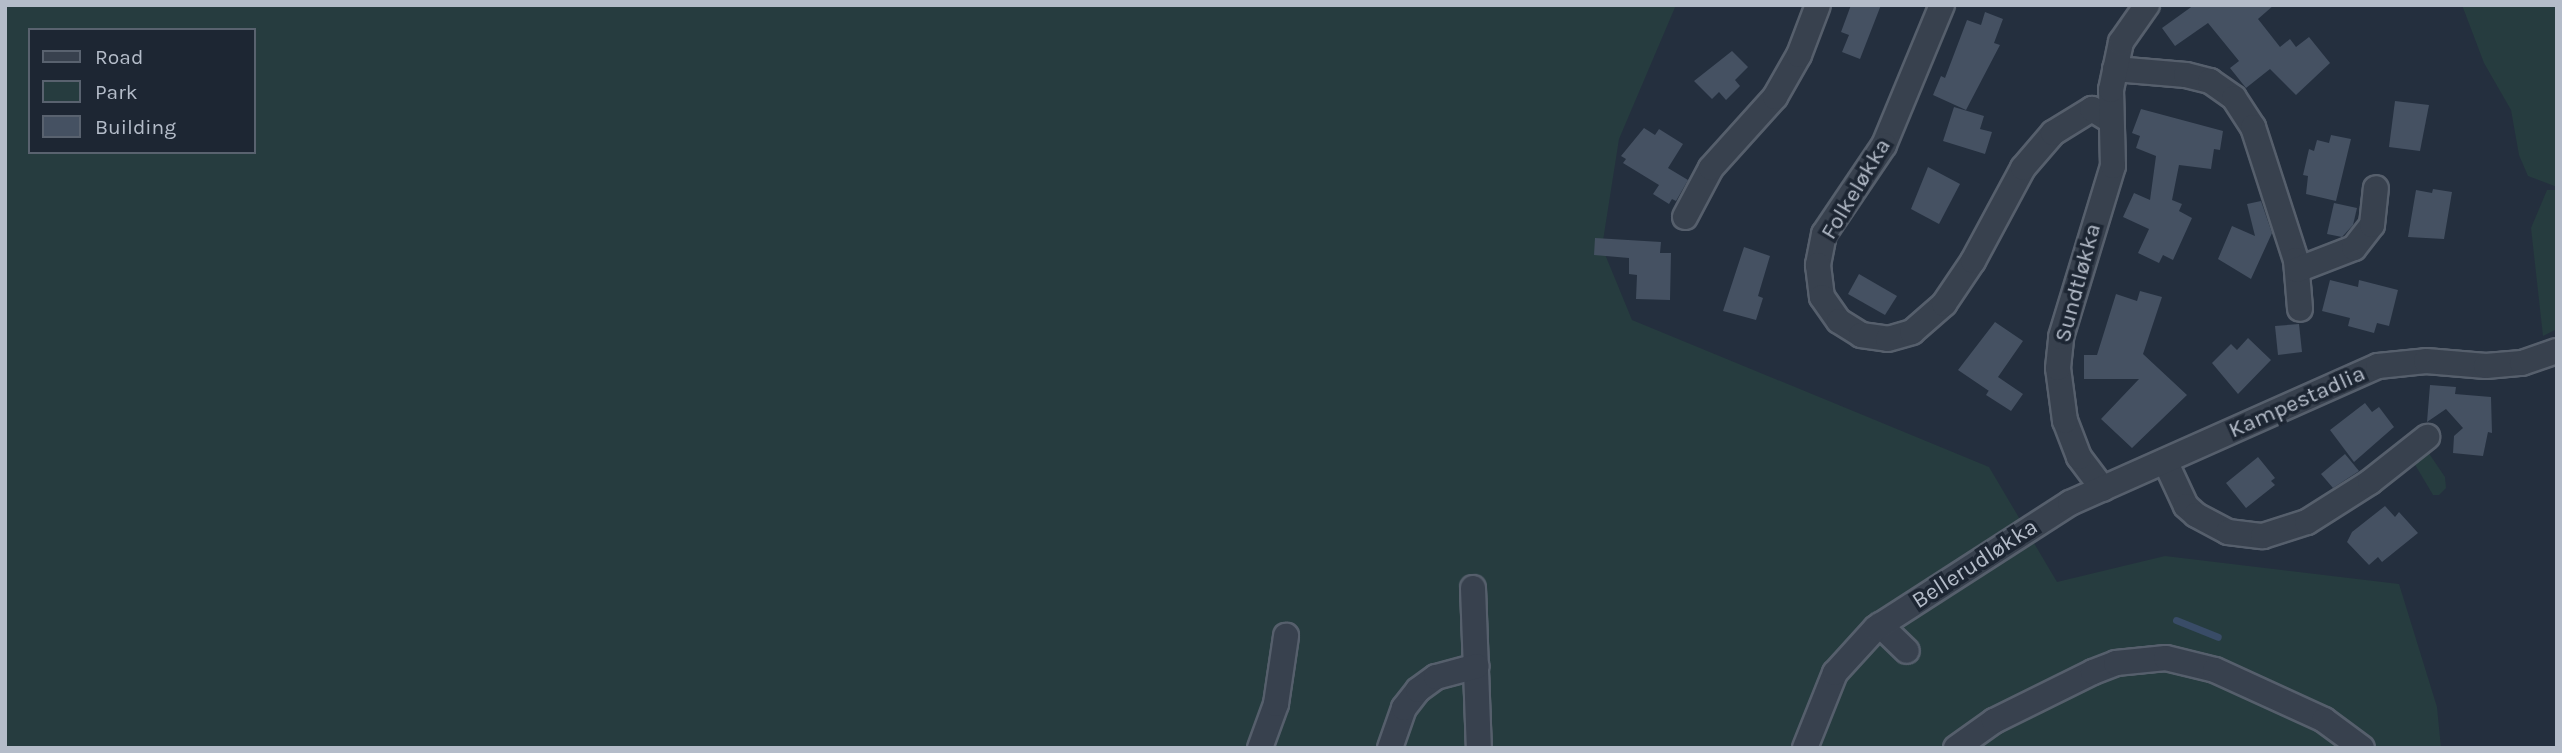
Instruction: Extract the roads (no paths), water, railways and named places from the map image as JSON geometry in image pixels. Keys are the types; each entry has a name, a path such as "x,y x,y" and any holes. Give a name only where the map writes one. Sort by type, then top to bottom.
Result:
{"street":[{"path":"1685,217 1711,168 1775,97 1799,55 1818,5"},
{"name":"Folkeløkka","path":"1942,5 1884,145 1824,234 1818,265 1822,297 1839,321 1861,335 1888,339 1912,332 1944,304 1973,261 2023,168 2053,133 2092,109 2111,121"},
{"name":"Sundtløkka","path":"2103,489 2079,457 2065,422 2058,368 2061,337 2112,166 2111,121 2115,69 2121,42 2147,5"},
{"path":"2115,69 2186,75 2210,81 2234,98 2253,127 2297,270 2300,309"},
{"path":"2297,270 2354,248 2372,225 2376,188"},
{"name":"Kampestadlia","path":"2070,503 2166,463 2378,366 2426,361 2486,366 2522,363 2557,351"},
{"path":"2166,463 2186,506 2196,515 2228,532 2263,536 2307,522 2370,482 2427,437"},
{"name":"Bellerudløkka","path":"1805,748 1835,673 1880,625 2070,503"},
{"path":"1473,588 1479,748"},
{"path":"1880,625 1907,652"},
{"path":"1260,748 1276,704 1286,636"},
{"path":"1956,748 1994,722 2093,673 2129,661 2166,658 2215,670 2325,720 2362,748"},
{"path":"1390,748 1404,708 1418,690 1436,677 1477,666"}],"waterway":[{"path":"2176,620 2218,637"}]}
